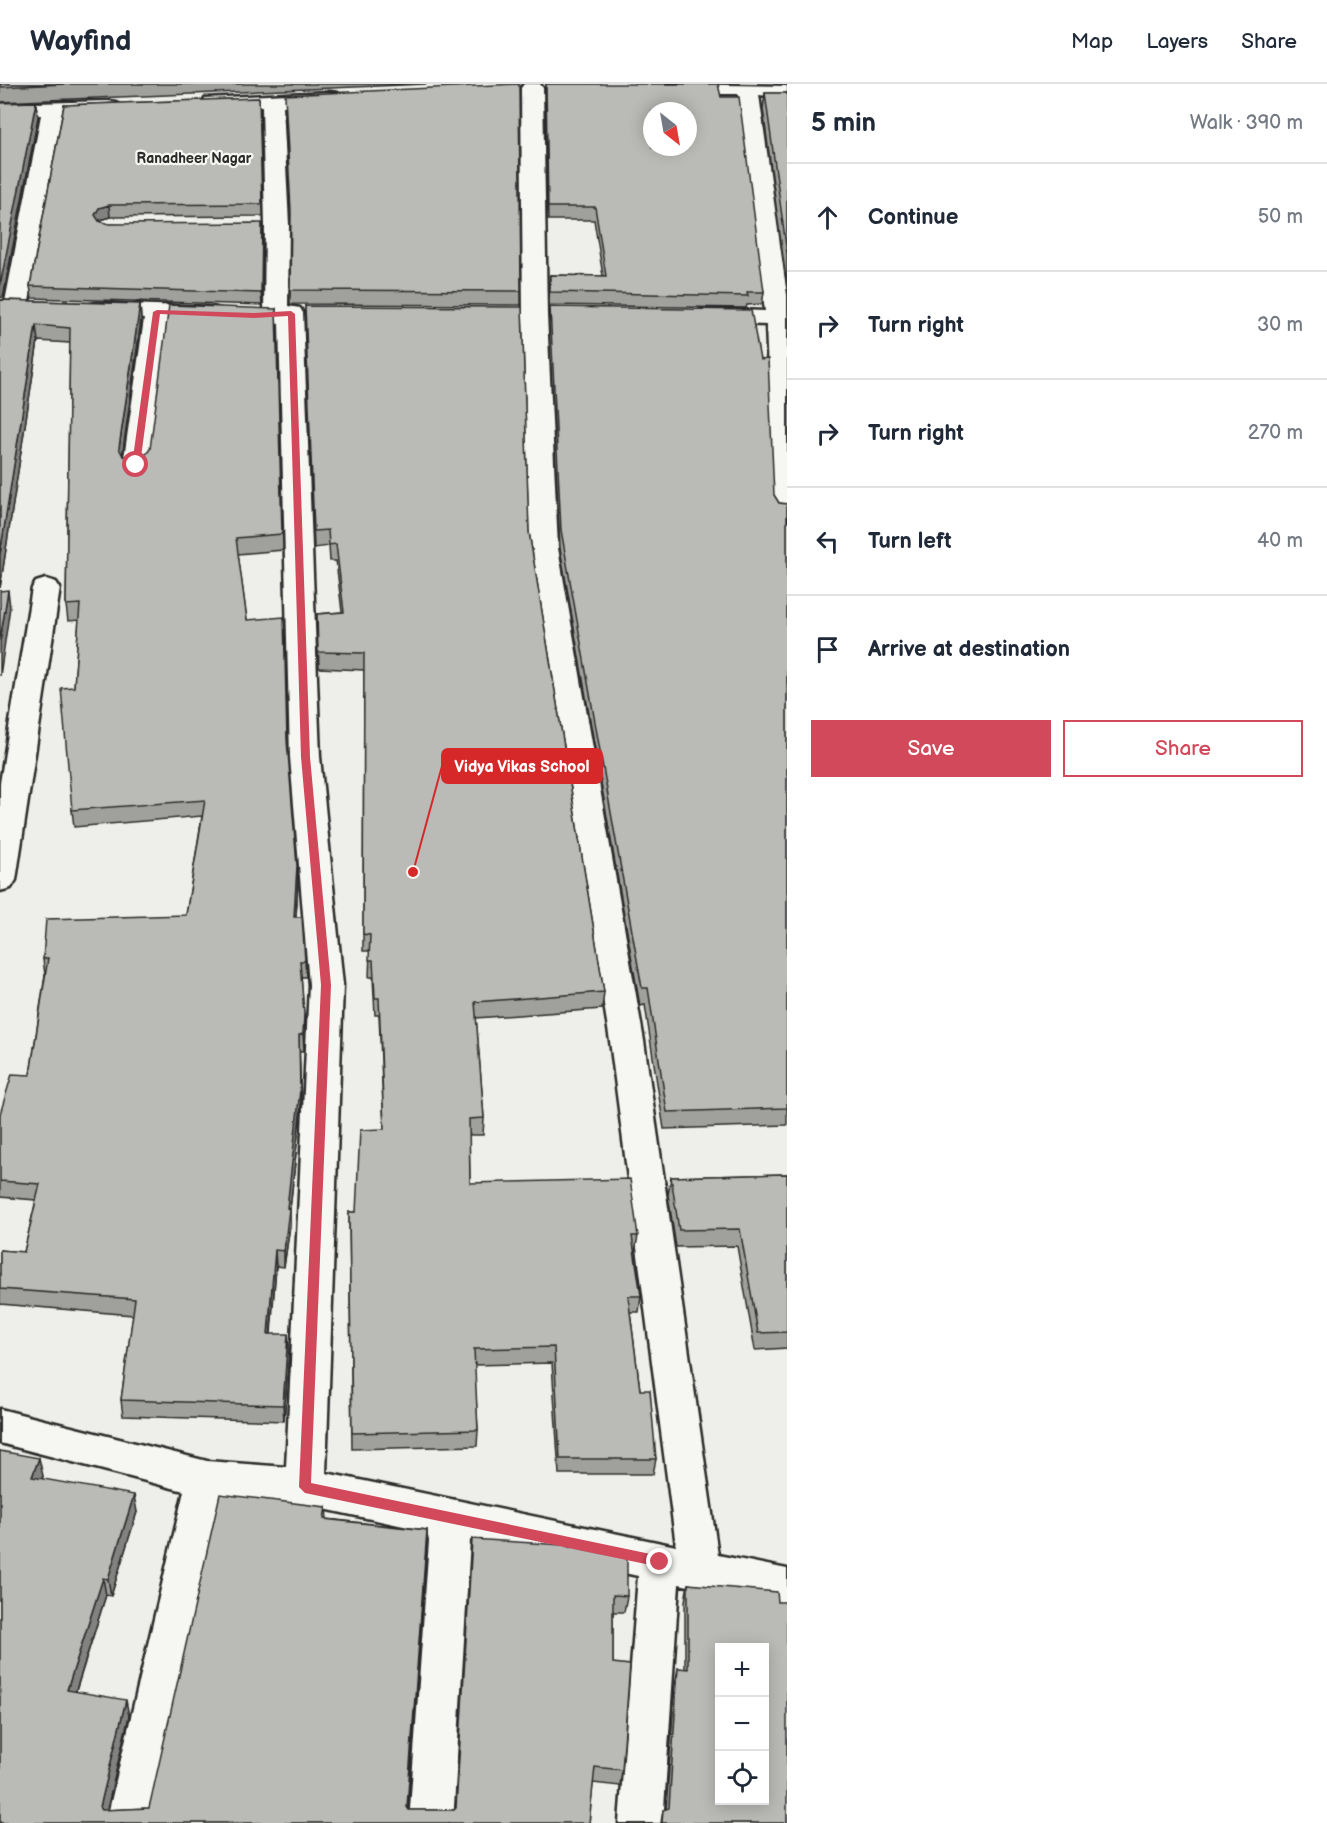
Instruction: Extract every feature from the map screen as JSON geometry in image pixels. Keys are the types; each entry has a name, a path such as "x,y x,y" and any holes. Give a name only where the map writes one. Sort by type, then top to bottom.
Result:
{"street":[{"path":"748,86 782,319 787,512"},
{"path":"652,88 748,86 787,92"},
{"path":"532,88 535,315 544,548 627,1041 700,1570"},
{"path":"192,104 355,96"},
{"path":"272,100 277,225 274,315 305,757 326,985 305,1487"},
{"path":"0,110 123,106"},
{"path":"18,307 53,109"},
{"path":"253,225 277,225"},
{"path":"74,309 274,315"},
{"path":"136,465 157,312"},
{"path":"690,315 782,319"},
{"path":"0,880 46,588"},
{"path":"0,1426 207,1479 305,1487 787,1588"},
{"path":"128,1823 207,1479"},
{"path":"431,1823 450,1541 444,1517"},
{"path":"641,1823 660,1562"}],"building":[{"path":"0,84 65,84 0,87"},
{"path":"519,84 521,291 290,290 291,211 285,95"},
{"path":"546,84 718,84 721,97 739,97 764,292 747,292 748,296 550,292 550,275 606,276 595,207 548,207"},
{"path":"765,93 787,93 787,253"},
{"path":"259,98 262,204 109,205 99,208 95,215 99,221 109,224 262,223 261,293 30,286 64,105"},
{"path":"36,102 1,281 0,281 0,103"},
{"path":"0,300 140,304 119,448 123,456 134,459 144,457 150,449 169,305 276,309 282,534 236,538 247,620 284,617 287,740 297,866 294,917 302,917 305,961 300,961 304,1014 303,1034 299,1035 300,1090 287,1208 289,1209 284,1251 275,1250 268,1334 288,1334 283,1405 121,1400 135,1299 0,1289 0,1250 24,1252 40,1184 0,1181 0,1114 12,1074 30,1075 48,958 43,959 46,919 186,915 205,800 72,810 61,688 74,687 80,604 66,605 70,328 36,325 0,554"},
{"path":"305,306 522,307 529,532 604,992 475,1002 484,1118 469,1119 470,1183 630,1179 638,1236 632,1236 641,1296 628,1296 640,1390 650,1390 656,1459 560,1459 554,1347 474,1349 478,1430 352,1433 349,1212 356,1212 360,1130 384,1129 379,998 375,998 373,960 369,960 370,935 363,934 364,653 318,652 317,614 344,612 336,544 329,545 328,530 314,531"},
{"path":"550,307 751,310 760,360 768,359 774,495 779,503 787,504 787,1108 667,1112 648,988 642,988 561,530"},
{"path":"8,590 0,641 0,591"},
{"path":"787,1174 787,1332 758,1333 740,1229 679,1230 671,1177"},
{"path":"0,1451 39,1458 32,1477 134,1495 108,1579 103,1578 67,1690 126,1700 100,1807 102,1810 149,1808 220,1494 326,1507 324,1519 427,1530 407,1807 409,1810 454,1810 456,1808 472,1539 564,1545 627,1558 627,1596 613,1595 613,1663 630,1665 622,1770 595,1767 589,1823 0,1823"},
{"path":"688,1584 777,1592 778,1602 787,1602 787,1823 662,1823 663,1810 669,1808 678,1668 688,1669"}],"place":[{"name":"Vidya Vikas School","path":"413,872"}],"district":[{"name":"Ranadheer Nagar","path":"194,158"}],"route":[{"path":"136,465 157,312 291,314 305,757 326,985 305,1487 660,1562"}]}
